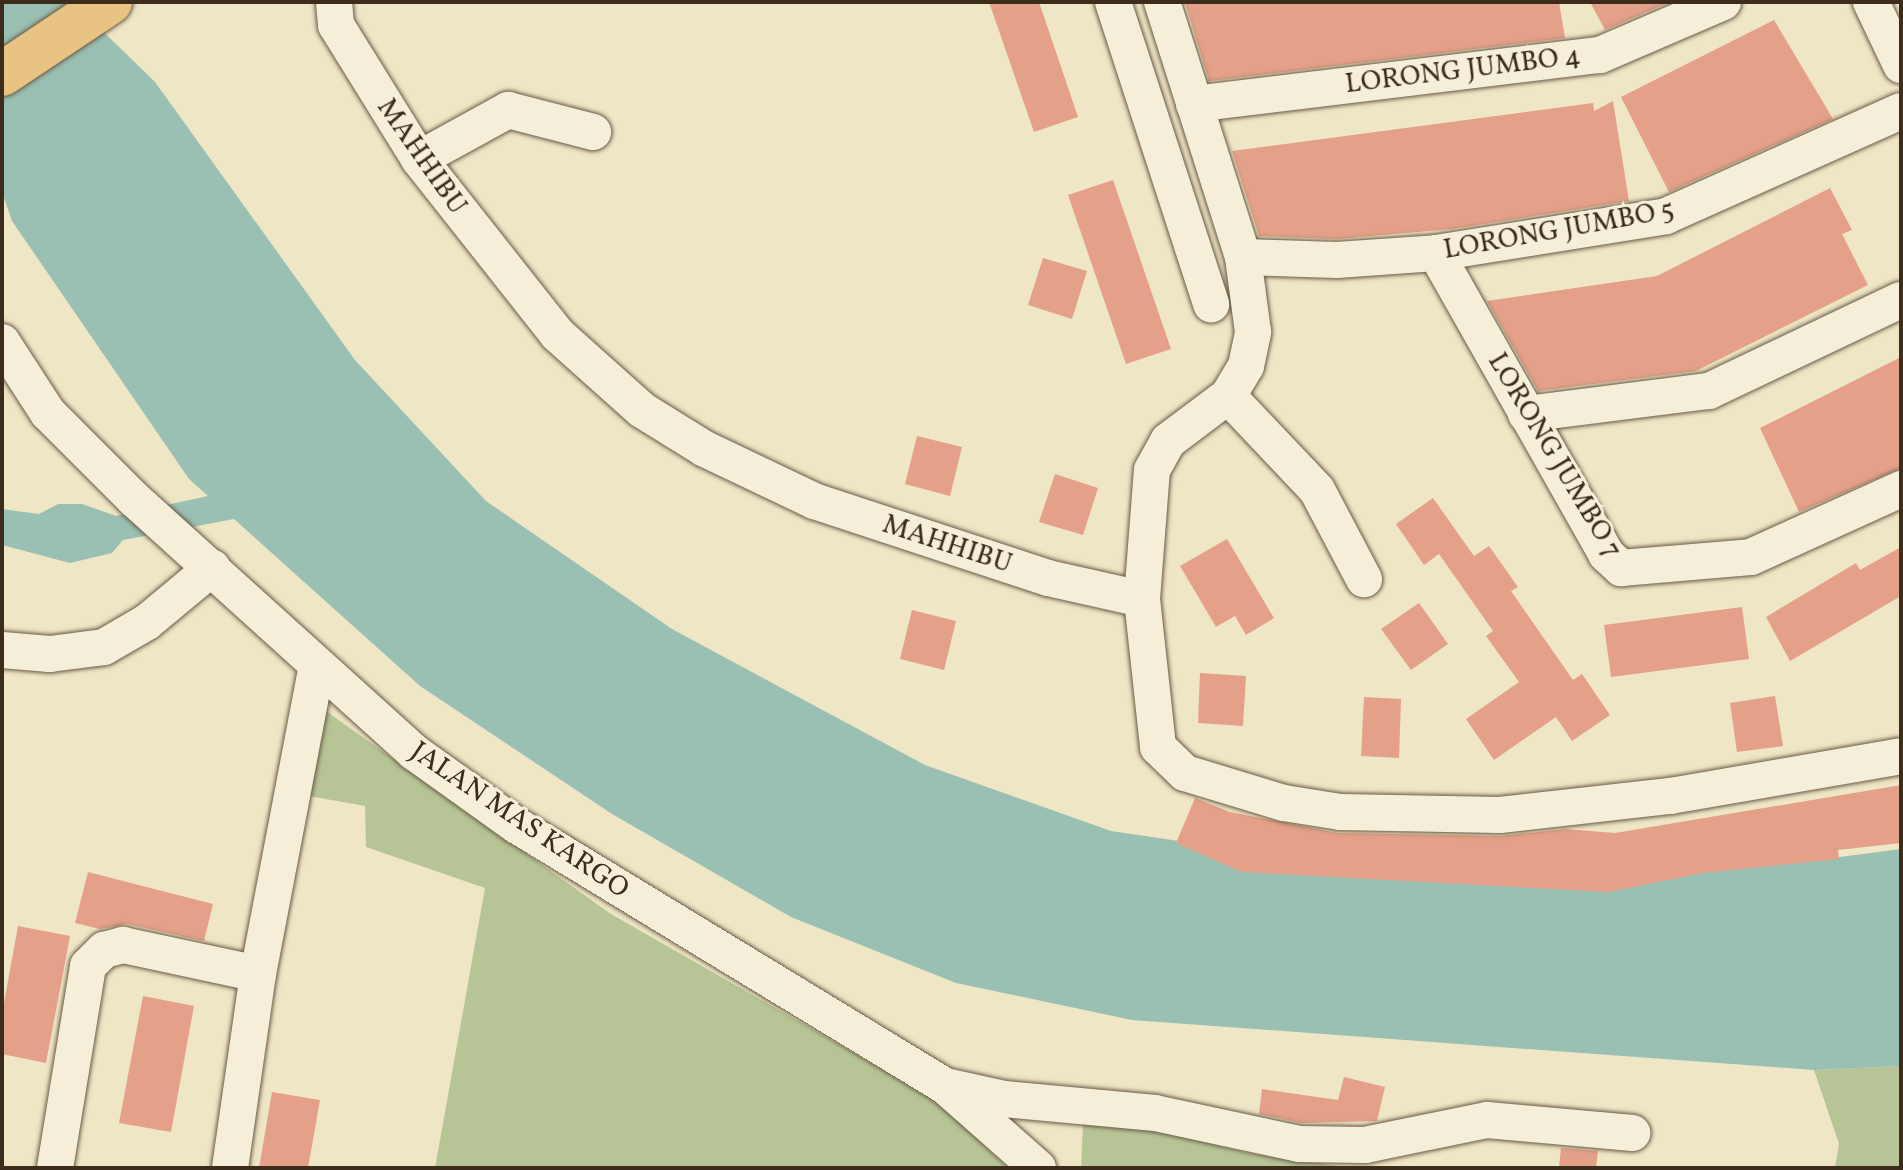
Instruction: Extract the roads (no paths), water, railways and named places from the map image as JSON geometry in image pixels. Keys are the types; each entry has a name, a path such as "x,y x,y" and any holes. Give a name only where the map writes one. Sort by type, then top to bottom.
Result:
{"highway":[{"path":"2,74 110,2"}],"street":[{"name":"MAHHIBU","path":"334,2 336,25 419,159 557,334 672,429 814,501 1048,578 1142,599"},
{"path":"1113,2 1211,304"},
{"path":"1162,2 1239,246 1253,332 1246,366 1228,396 1168,441 1152,470 1142,599 1158,747 1185,773 1284,803 1340,812 1500,815 1670,796 1901,756"},
{"name":"LORONG JUMBO 4","path":"1194,104 1600,55 1723,2"},
{"path":"1871,2 1901,65"},
{"path":"419,159 508,110 593,132"},
{"name":"LORONG JUMBO 5","path":"1193,244 1239,246 1337,260 1436,253 1666,216 1901,111"},
{"name":"LORONG JUMBO 7","path":"1436,253 1606,554 1632,570 1751,557 1901,489"},
{"path":"1526,414 1709,391 1901,300"},
{"name":"JALAN MAS KARGO","path":"2,342 48,413 174,538 212,568 316,669 516,825 945,1086 1038,1168"},
{"name":"JALAN MAS KARGO","path":"2,388 48,413"},
{"path":"1228,396 1317,490 1364,579"},
{"path":"2,650 50,654 104,647 147,622 212,568"},
{"path":"230,1168 258,974 316,669"},
{"path":"55,1168 88,966 104,950 123,945 258,974"},
{"path":"945,1086 1029,1102 1155,1113 1299,1144 1365,1145 1487,1120 1632,1133"}],"water":[{"path":"2,2 73,2 155,82 355,360 486,501 672,629 925,765 1111,831 1376,870 1794,863 1901,849 1901,1066 1814,1070 1132,1020 956,983 791,917 612,814 420,686 234,519 123,540 112,553 70,563 2,545 2,509 39,514 58,504 82,504 116,516 208,496 189,479 12,221 2,192"}]}
